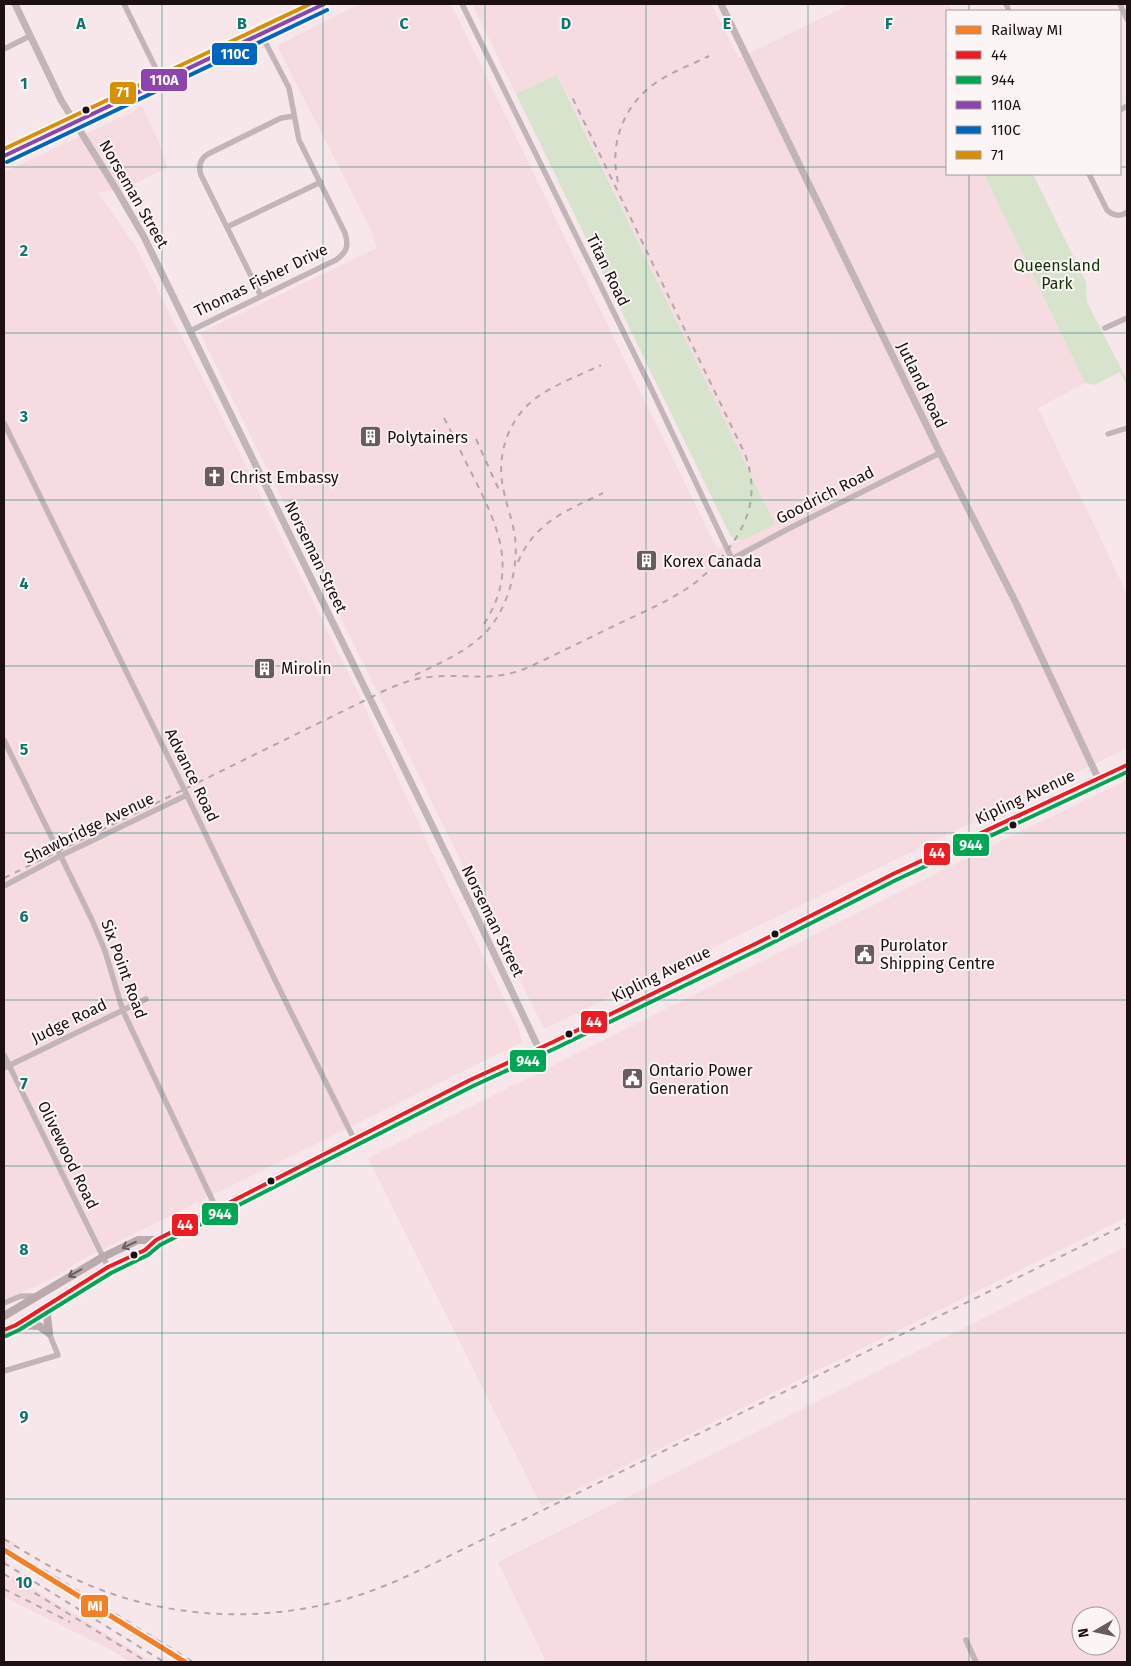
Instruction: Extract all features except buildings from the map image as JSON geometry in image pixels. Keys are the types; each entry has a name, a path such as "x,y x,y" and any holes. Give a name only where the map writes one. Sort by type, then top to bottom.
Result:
{"main road":[{"path":"4,156 324,4"},
{"name":"Kipling Avenue","path":"4,1330 16,1325 108,1267 145,1250 156,1240 470,1080 539,1049 755,944 893,874 1127,765"},
{"name":"Kipling Avenue","path":"4,1316 103,1257 138,1240 156,1240"},
{"path":"49,1333 47,1316 52,1302"},
{"path":"16,1325 39,1326 49,1333"}],"street":[{"name":"Norseman Street","path":"15,4 62,100 130,212 190,331 539,1049"},
{"path":"124,4 162,81"},
{"name":"Titan Road","path":"462,4 650,386 728,550"},
{"name":"Jutland Road","path":"721,4 940,453 1016,603 1098,778"},
{"path":"1120,4 1127,18"},
{"name":"Thomas Fisher Drive","path":"190,331 336,260 346,250 348,244 321,182 299,140 289,88 261,34"},
{"path":"4,49 30,36"},
{"path":"261,296 200,172 200,165 203,157 280,118 294,116"},
{"path":"1090,175 1107,210 1111,214 1118,215 1127,212"},
{"path":"227,227 321,182"},
{"path":"1105,328 1127,318"},
{"name":"Advance Road","path":"4,423 187,795 276,984 354,1139"},
{"path":"1108,434 1127,428"},
{"name":"Goodrich Road","path":"728,550 732,559 940,453"},
{"name":"Six Point Road","path":"4,740 92,920 105,951 122,1011 217,1210"},
{"name":"Shawbridge Avenue","path":"4,886 60,856 187,795"},
{"name":"Judge Road","path":"6,1067 146,999"},
{"name":"Olivewood Road","path":"4,1055 6,1067 108,1267"},
{"name":"Kipling Avenue","path":"4,1303 21,1296 36,1296"},
{"path":"4,1370 58,1355 49,1333"},
{"path":"966,1640 976,1662"}],"shaded area":[{"path":"359,4 451,4 717,549 775,524 558,75 516,94 472,4 711,4 739,58 845,7 843,4 948,4 951,10 946,10 946,175 984,175 1085,383 1038,408 1127,594 1127,748 544,1029 200,333 377,248 372,232 277,46"},
{"path":"143,107 159,143 167,168 128,187 98,193 135,245 211,395 360,697 439,867 518,1026 522,1042 85,1258 52,1279 4,1300 4,172"},
{"path":"1127,780 1127,1217 542,1507 368,1158 1021,831"},
{"path":"1127,1246 1127,1662 546,1662 498,1562"},
{"path":"4,1536 16,1544 4,1568"},
{"path":"13,1576 152,1662 130,1662 109,1649 4,1597 4,1578 9,1581"}],"green space":[{"path":"557,75 775,524 743,540 735,540 730,535 516,94"},
{"name":"Queensland Park","path":"984,175 1033,175 1086,282 1087,302 1127,380 1127,386 1120,372 1094,385 1085,383"}],"railway":[{"path":"618,182 615,154 617,141 621,127 634,103 654,84 674,72 709,56"},
{"path":"381,692 417,679 443,676 492,676 516,672 653,608 691,586 720,559 738,535 749,510 751,484 745,454 572,97"},
{"path":"415,675 450,658 476,641 491,625 505,602 513,576 516,549 501,471 503,449 516,419 531,402 549,390 601,365"},
{"path":"444,418 483,496 502,551 503,569 500,588 493,607 482,627"},
{"path":"476,439 499,490"},
{"path":"518,562 525,548 543,527 564,512 603,493"},
{"path":"4,878 388,689"},
{"path":"4,1539 33,1557 84,1583 150,1605 184,1611 218,1614 288,1611 356,1596 389,1584 432,1564 1127,1224"},
{"path":"4,1563 164,1662"},
{"path":"44,1570 193,1662"},
{"path":"4,1574 147,1662"},
{"path":"4,1589 70,1622"}],"rail line":[{"name":"MI","path":"4,1550 185,1662"}],"transit line":[{"name":"71","path":"4,149 310,4"},
{"name":"110A","path":"4,156 324,4"},
{"name":"110C","path":"7,162 327,10"},
{"name":"44","path":"4,1330 16,1325 108,1267 145,1250 156,1240 470,1080 755,944 893,874 1127,765"},
{"name":"944","path":"6,1336 19,1330 111,1273 148,1255 160,1245 473,1086 758,950 896,880 1127,772"}],"place":[{"name":"Polytainers","path":"371,437"},
{"name":"Christ Embassy","path":"214,477"},
{"name":"Korex Canada","path":"647,561"},
{"name":"Mirolin","path":"265,668"},
{"name":"Purolator Shipping Centre","path":"864,954"},
{"name":"Ontario Power Generation","path":"633,1079"}]}
